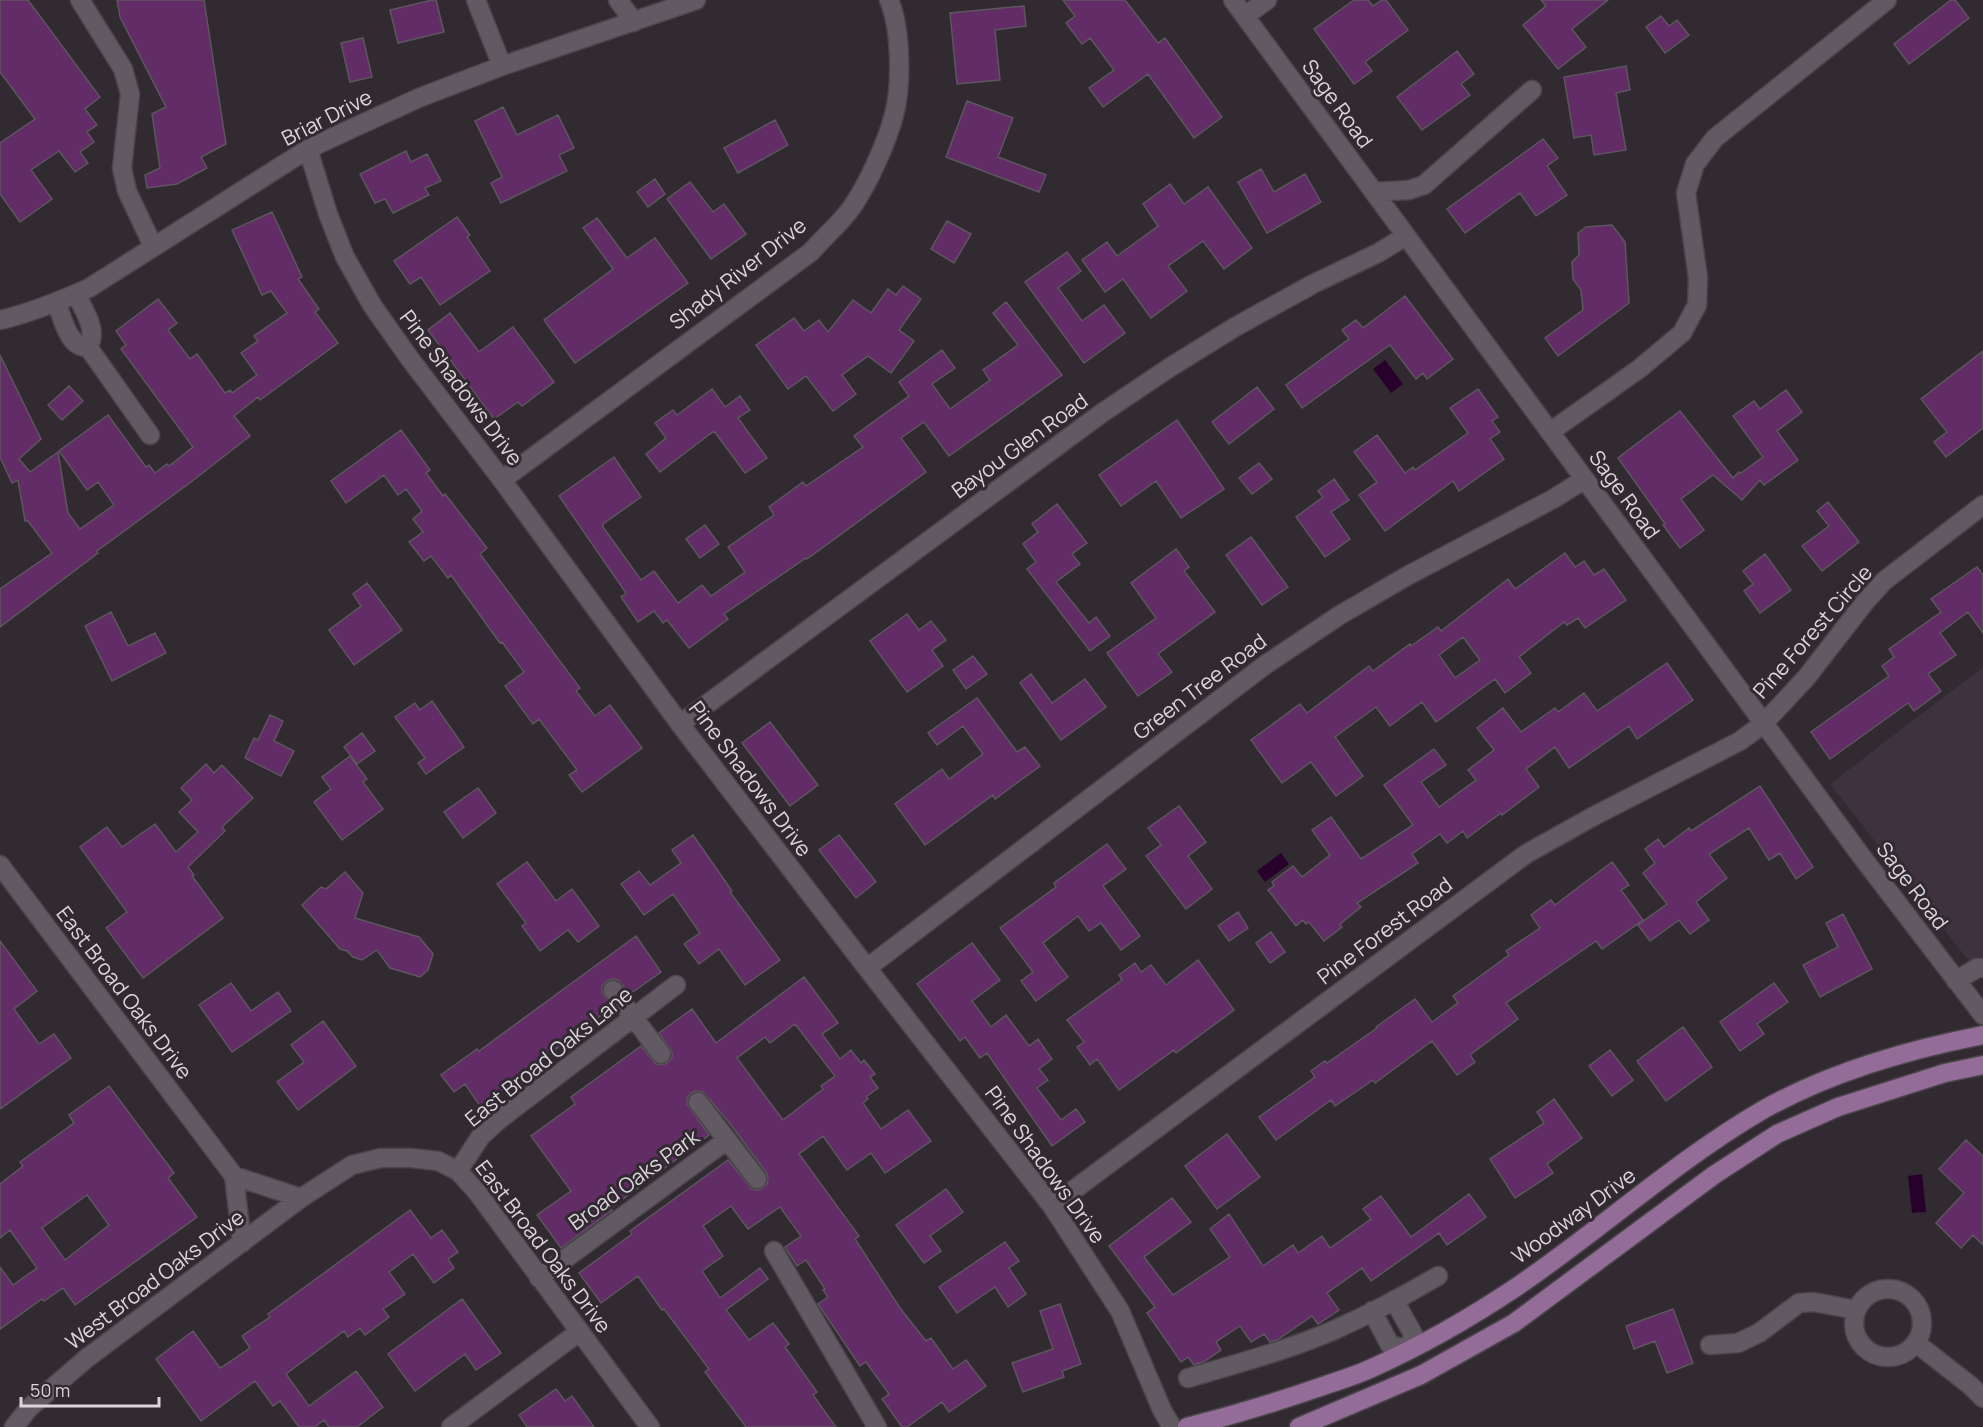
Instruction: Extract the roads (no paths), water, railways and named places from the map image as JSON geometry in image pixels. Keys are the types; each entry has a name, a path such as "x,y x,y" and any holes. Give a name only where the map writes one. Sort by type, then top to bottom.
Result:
{"main road":[{"name":"Woodway Drive","path":"1187,1427 1240,1414 1297,1395 1371,1369 1409,1350 1515,1288 1726,1133 1798,1092 1843,1073 1931,1045 1983,1035"},
{"path":"1299,1427 1421,1375 1514,1323 1714,1175 1777,1134 1838,1107 1945,1072 1983,1065"},
{"path":"1762,1111 1777,1134"},
{"path":"1606,1221 1623,1242"},
{"path":"1409,1350 1421,1375"}],"street":[{"path":"80,0 123,69 130,94 122,168 127,191 153,246"},
{"path":"476,0 502,66"},
{"path":"618,0 634,22"},
{"name":"Briar Drive","path":"0,320 20,316 57,303 89,288 308,149 421,97 502,66 696,0"},
{"name":"Shady River Drive","path":"502,480 811,252 852,207 877,160 894,114 899,66 896,31 889,0"},
{"name":"Sage Road","path":"1233,0 1880,882 1983,1015"},
{"path":"1245,16 1267,0"},
{"path":"1550,432 1639,369 1682,333 1697,305 1698,278 1686,193 1695,164 1715,138 1887,0"},
{"path":"1374,192 1409,190 1424,185 1532,90"},
{"name":"Pine Shadows Drive","path":"308,149 328,214 345,257 372,305 680,724 1052,1206 1120,1311 1162,1410 1172,1427"},
{"name":"Bayou Glen Road","path":"680,724 1102,413 1168,368 1235,327 1313,284 1378,253 1406,236"},
{"path":"76,294 91,328 92,336 88,347"},
{"path":"57,303 70,336 77,344 88,347"},
{"path":"88,347 150,435"},
{"name":"Green Tree Road","path":"867,968 1265,666 1340,615 1388,587 1553,500 1585,479"},
{"name":"Pine Forest Circle","path":"1764,724 1806,678 1884,581 1983,505"},
{"name":"Pine Forest Road","path":"1052,1206 1526,854 1594,816 1740,741 1764,724"},
{"name":"East Broad Oaks Drive","path":"0,865 234,1176"},
{"path":"1956,981 1977,968 1983,968"},
{"name":"East Broad Oaks Lane","path":"458,1171 481,1136 500,1119 676,985"},
{"path":"613,990 661,1054"},
{"path":"698,1102 757,1179"},
{"name":"Broad Oaks Park","path":"539,1278 727,1140"},
{"name":"East Broad Oaks Drive","path":"302,1198 352,1165 381,1158 438,1161 458,1171 477,1192 650,1427"},
{"path":"242,1243 234,1176 302,1198"},
{"name":"West Broad Oaks Drive","path":"14,1427 29,1408 87,1358 302,1198"},
{"path":"774,1251 876,1427"},
{"path":"1188,1378 1249,1361 1332,1331 1438,1276"},
{"path":"1882,1289 1904,1292 1920,1309 1921,1332 1916,1343 1908,1351 1888,1358 1877,1356 1867,1351 1859,1343 1854,1333 1853,1321 1856,1310 1862,1300 1871,1293 1882,1289"},
{"path":"1372,1311 1390,1345 1409,1350 1413,1334 1394,1300"},
{"path":"1710,1345 1737,1343 1759,1333 1798,1303 1814,1302 1856,1310"},
{"path":"451,1427 579,1332"},
{"path":"1916,1343 1983,1398"}]}
